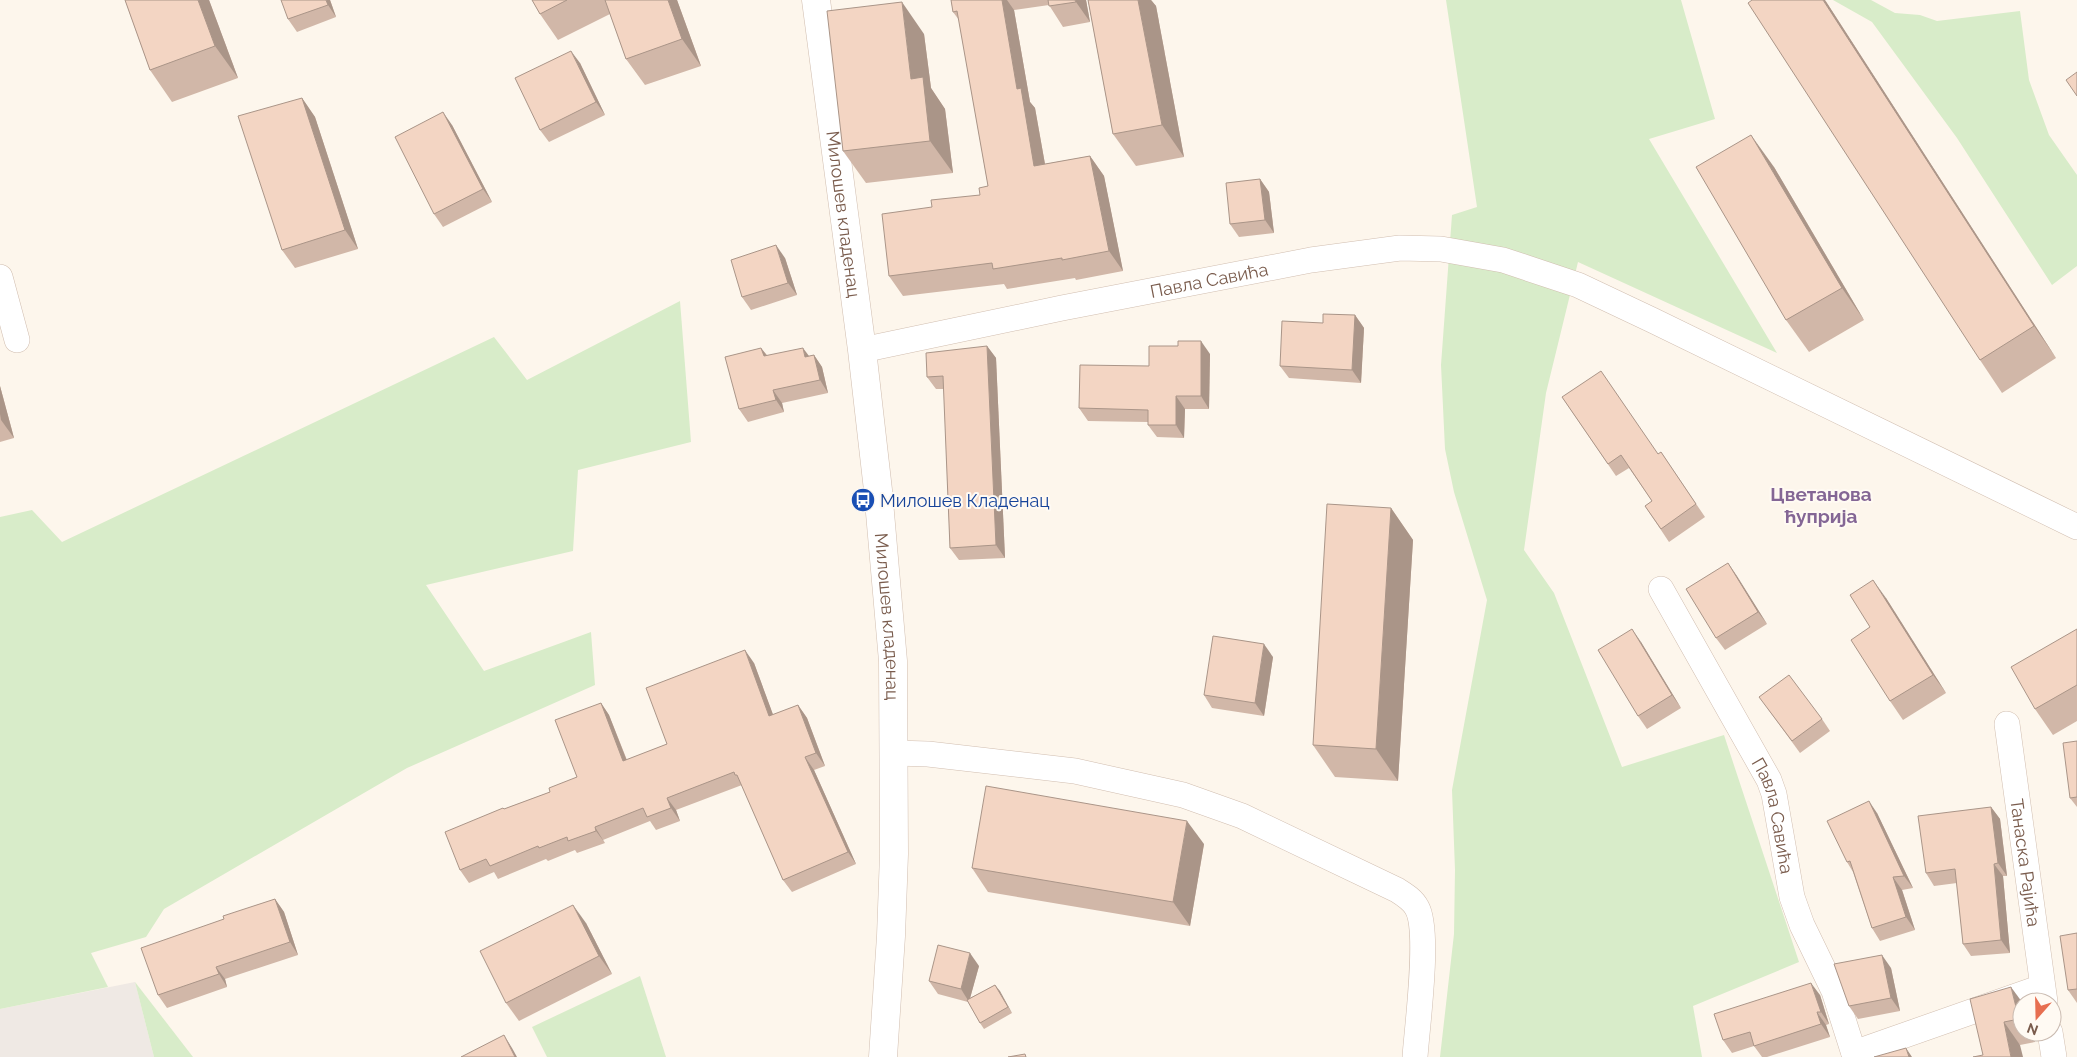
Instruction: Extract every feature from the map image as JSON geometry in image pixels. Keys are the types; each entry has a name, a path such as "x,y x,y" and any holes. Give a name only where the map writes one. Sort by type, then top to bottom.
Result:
{"street":[{"name":"Милошев кладенац","path":"816,0 862,350 891,624 895,753 894,878 883,1057"},
{"name":"Павла Савића","path":"862,350 1062,308 1311,260 1400,248 1441,249 1503,260 1557,277 1652,320 2077,527"},
{"path":"0,277 17,340"},
{"name":"Павла Савића","path":"1660,589 1769,780 1792,897 1802,925 1834,991 1854,1055"},
{"name":"Танаска Рајића","path":"2007,724 2044,992"},
{"path":"895,753 928,754 1075,771 1183,795 1242,816 1397,890 1412,900 1418,908 1422,921 1422,969 1414,1057"},
{"path":"1854,1055 2012,1004"},
{"path":"2052,1042 2054,1057"}],"shaded area":[{"path":"135,982 154,1057 0,1057 0,1009"}],"green space":[{"path":"1446,0 1681,0 1715,119 1649,139 1777,353 1578,262 1546,393 1524,550 1554,593 1622,767 1724,735 1799,962 1693,1006 1702,1057 1440,1057 1454,934 1455,870 1452,790 1487,600 1454,492 1445,449 1441,365 1452,215 1477,207"},
{"path":"1833,0 1871,0 1895,13 1920,15 1937,21 2020,11 2029,80 2049,135 2077,175 2077,266 2052,285 1957,138 1872,22"},
{"path":"680,301 691,442 578,470 573,551 426,585 484,671 591,632 595,685 407,768 164,909 146,937 91,953 108,987 0,1009 0,517 32,510 62,542 494,337 527,380"},
{"path":"640,976 666,1057 547,1057 532,1027"},
{"path":"135,982 193,1057 154,1057"}],"building":[{"path":"125,0 198,0 215,46 150,70"},
{"path":"281,0 326,0 328,5 288,19"},
{"path":"532,0 567,0 540,14"},
{"path":"605,0 668,0 682,39 626,59"},
{"path":"951,0 1002,0 1017,89 1021,88 1034,166 1090,156 1109,251 1062,260 1062,258 993,269 992,263 889,276 882,214 932,207 931,200 980,195 979,188 988,186 957,11 953,12"},
{"path":"1048,0 1075,0 1076,2 1049,6"},
{"path":"1088,0 1138,0 1162,125 1113,134"},
{"path":"1752,0 1823,0 2034,326 1980,360 1748,3"},
{"path":"902,2 911,79 923,77 930,141 843,151 827,11"},
{"path":"571,51 596,102 540,130 515,78"},
{"path":"2077,72 2077,96 2066,80"},
{"path":"302,98 345,230 282,250 238,116"},
{"path":"443,112 483,189 434,214 395,137"},
{"path":"1751,135 1842,288 1786,320 1696,167"},
{"path":"1260,179 1265,220 1230,224 1226,183"},
{"path":"776,245 788,283 742,297 731,260"},
{"path":"1323,314 1355,315 1352,370 1280,366 1282,321 1323,323"},
{"path":"1178,341 1201,341 1201,396 1176,396 1176,425 1148,425 1148,410 1079,408 1080,365 1149,366 1149,346 1178,346"},
{"path":"987,346 996,545 950,548 943,376 927,377 926,353"},
{"path":"761,348 764,356 803,348 805,357 814,355 820,380 773,390 776,400 739,409 725,357"},
{"path":"1601,371 1658,454 1661,452 1696,504 1661,529 1645,506 1652,501 1621,455 1608,464 1562,397"},
{"path":"1327,504 1391,508 1376,749 1313,745"},
{"path":"1728,563 1758,612 1716,638 1686,589"},
{"path":"1873,580 1933,675 1890,701 1851,640 1870,627 1850,595"},
{"path":"1632,629 1672,695 1638,716 1598,650"},
{"path":"2077,629 2077,685 2035,709 2011,667"},
{"path":"1213,636 1264,644 1255,703 1204,695"},
{"path":"745,650 769,716 798,705 816,753 805,757 848,852 783,880 734,772 667,798 671,808 647,817 643,808 595,827 596,831 568,841 567,837 539,848 538,846 490,866 486,859 460,870 445,832 503,808 550,792 549,788 577,777 555,720 601,703 623,761 667,744 646,688"},
{"path":"1789,675 1822,719 1792,741 1759,697"},
{"path":"2077,741 2077,797 2070,798 2063,743"},
{"path":"986,786 1187,821 1173,902 972,868"},
{"path":"1869,801 1904,876 1893,877 1906,917 1872,928 1850,861 1847,862 1827,821"},
{"path":"1991,807 1998,863 1994,864 2001,940 1963,944 1955,869 1926,873 1918,816"},
{"path":"275,899 290,942 216,967 219,974 158,995 141,948 224,919 223,916"},
{"path":"573,905 599,956 506,1003 480,951"},
{"path":"2077,933 2077,989 2068,990 2060,936"},
{"path":"938,945 970,953 961,989 929,981"},
{"path":"1882,955 1891,998 1849,1006 1834,964"},
{"path":"1811,983 1821,1012 1817,1012 1821,1024 1754,1046 1750,1032 1723,1040 1714,1014"},
{"path":"995,985 1008,1007 980,1023 967,1000"},
{"path":"2011,987 2012,1020 2004,1022 2011,1057 1973,1057 1983,1055 1970,999"},
{"path":"504,1035 515,1057 461,1057"},
{"path":"1906,1048 1909,1057 1874,1057"},
{"path":"1025,1054 1026,1057 1008,1057"}],"place":[{"name":"Милошев Кладенац","path":"863,500"}],"district":[{"name":"Цветанова ћуприја","path":"1821,505"}]}
